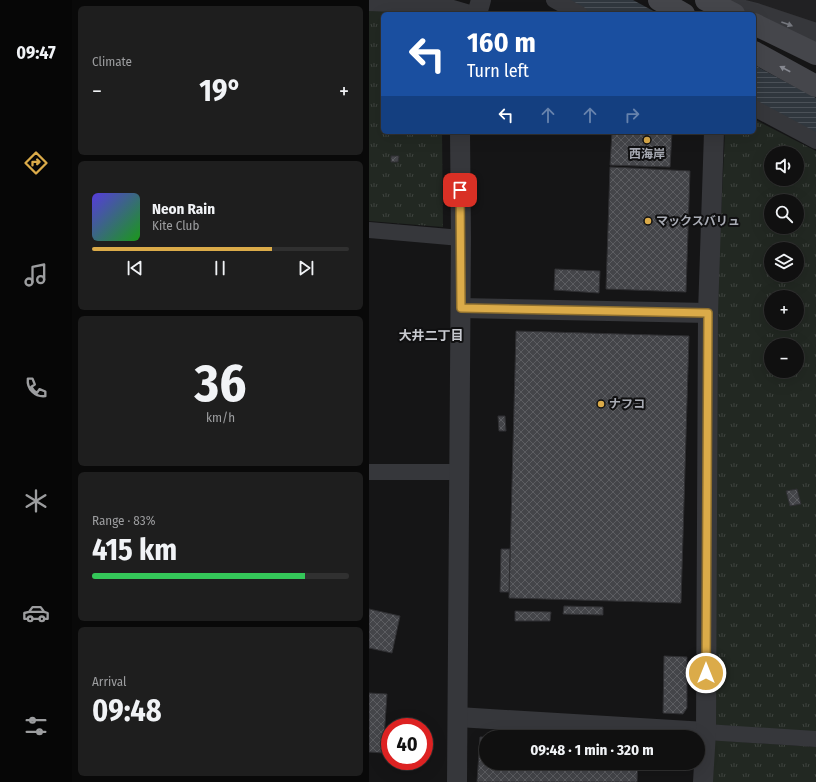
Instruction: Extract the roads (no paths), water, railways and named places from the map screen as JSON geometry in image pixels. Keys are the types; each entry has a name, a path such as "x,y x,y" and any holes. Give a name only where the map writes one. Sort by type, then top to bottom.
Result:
{"main road":[{"path":"659,0 680,12"},
{"path":"708,1 731,12"},
{"path":"756,25 816,54"},
{"path":"756,53 816,86"}],"street":[{"path":"478,12 481,0"},
{"path":"554,0 576,12"},
{"path":"708,1 752,12"},
{"path":"369,3 446,6 466,12"},
{"path":"756,13 816,33"},
{"path":"756,109 816,141"},
{"path":"457,782 461,308 460,134"},
{"path":"703,782 706,732 708,313 714,134"},
{"path":"369,230 461,238"},
{"path":"461,308 708,313"},
{"path":"369,472 459,472"},
{"path":"458,717 816,739"}],"place":[{"name":"西海岸","path":"647,140"},
{"name":"マックスバリュ","path":"648,221"},
{"name":"ナフコ","path":"601,404"}],"district":[{"name":"大井二丁目","path":"431,335"}]}
